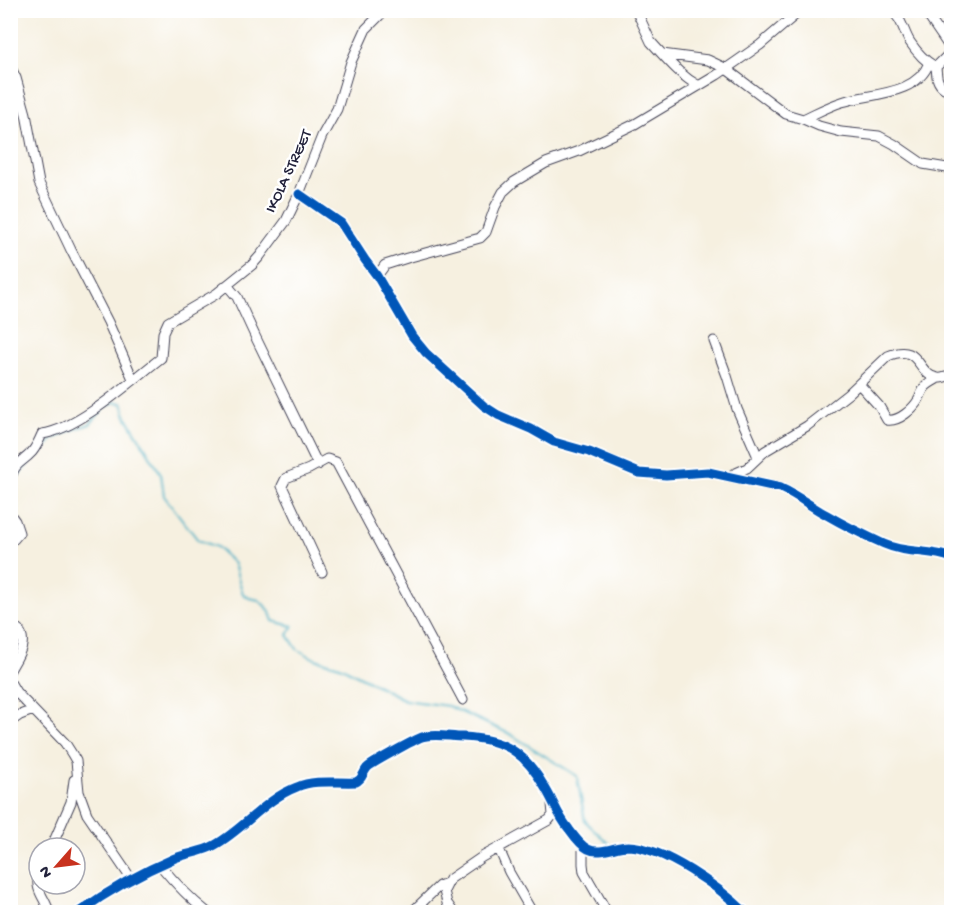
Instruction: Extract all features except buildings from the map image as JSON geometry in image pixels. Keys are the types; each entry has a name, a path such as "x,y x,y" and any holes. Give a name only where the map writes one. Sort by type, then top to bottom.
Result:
{"street":[{"name":"IKOLA STREET","path":"10,481 13,471 37,446 42,434 55,433 85,416 161,358 163,333 168,322 216,294 260,256 286,221 299,194 322,136 336,109 351,62 366,30 385,10"},
{"path":"636,10 651,42 683,75 699,86"},
{"path":"376,276 385,266 480,238 486,232 503,192 514,182 546,163 579,151 635,124 699,86 760,45 801,10"},
{"path":"890,10 901,22 910,42 933,65 939,84 944,88"},
{"path":"803,119 842,102 902,88 918,80 926,70 951,51 924,10"},
{"path":"662,54 708,60 725,68 786,114 841,132 879,136 922,164 951,167"},
{"path":"10,66 16,78 26,114 39,183 108,322 133,379"},
{"path":"299,194 341,223 412,336 426,353 484,406 498,415 554,442 589,452 639,473 666,475 708,472 781,488 826,515 893,547 951,558"},
{"path":"227,285 237,297 318,465"},
{"path":"714,341 737,409 758,457"},
{"path":"729,476 747,468 765,451 807,426 859,384 888,356 908,353 916,357 925,370 938,378"},
{"path":"859,384 879,406 887,420 892,421 912,408 927,385 938,378 951,375"},
{"path":"322,572 282,486 286,478 327,459 336,462 463,700"},
{"path":"10,514 19,533 10,540"},
{"path":"10,629 18,629 24,639 10,670"},
{"path":"10,682 16,692 65,743 76,761 79,792 87,814 132,880"},
{"path":"10,723 20,715 33,710"},
{"path":"80,912 160,865 213,846 228,837 279,796 298,786 321,782 356,782 361,780 367,768 422,737 439,735 480,738 502,744 517,753 545,787 564,824 583,847 597,851 627,846 649,850 689,869 745,912"},
{"path":"56,836 70,802 76,771"},
{"path":"453,912 447,903 444,891 450,879 482,857 549,820 553,815 552,801"},
{"path":"583,847 584,872 607,912"},
{"path":"499,849 509,872 532,912"},
{"path":"160,865 183,891 207,912"},
{"path":"412,912 439,886 447,883"},
{"path":"42,896 50,912"}],"waterway":[{"path":"15,479 53,439 90,424 103,409 114,402 122,403 126,416 161,474 164,496 198,540 217,547 234,564 243,594 259,600 269,610 273,621 293,626 288,635 297,649 315,659 340,666 405,700 448,706 510,734 577,776 585,821 611,846"}],"cycle path":[{"path":"299,194 341,223 377,276 412,336 426,353 484,406 498,415 554,442 589,452 639,473 666,475 708,472 781,488 839,522 884,544 952,558"},
{"path":"79,912 113,889 150,869 215,845 285,792 311,783 356,782 367,768 384,757 422,737 437,735 477,738 511,749 529,764 565,824 585,847 593,851 603,851 628,846 658,853 691,870 745,912"}]}
